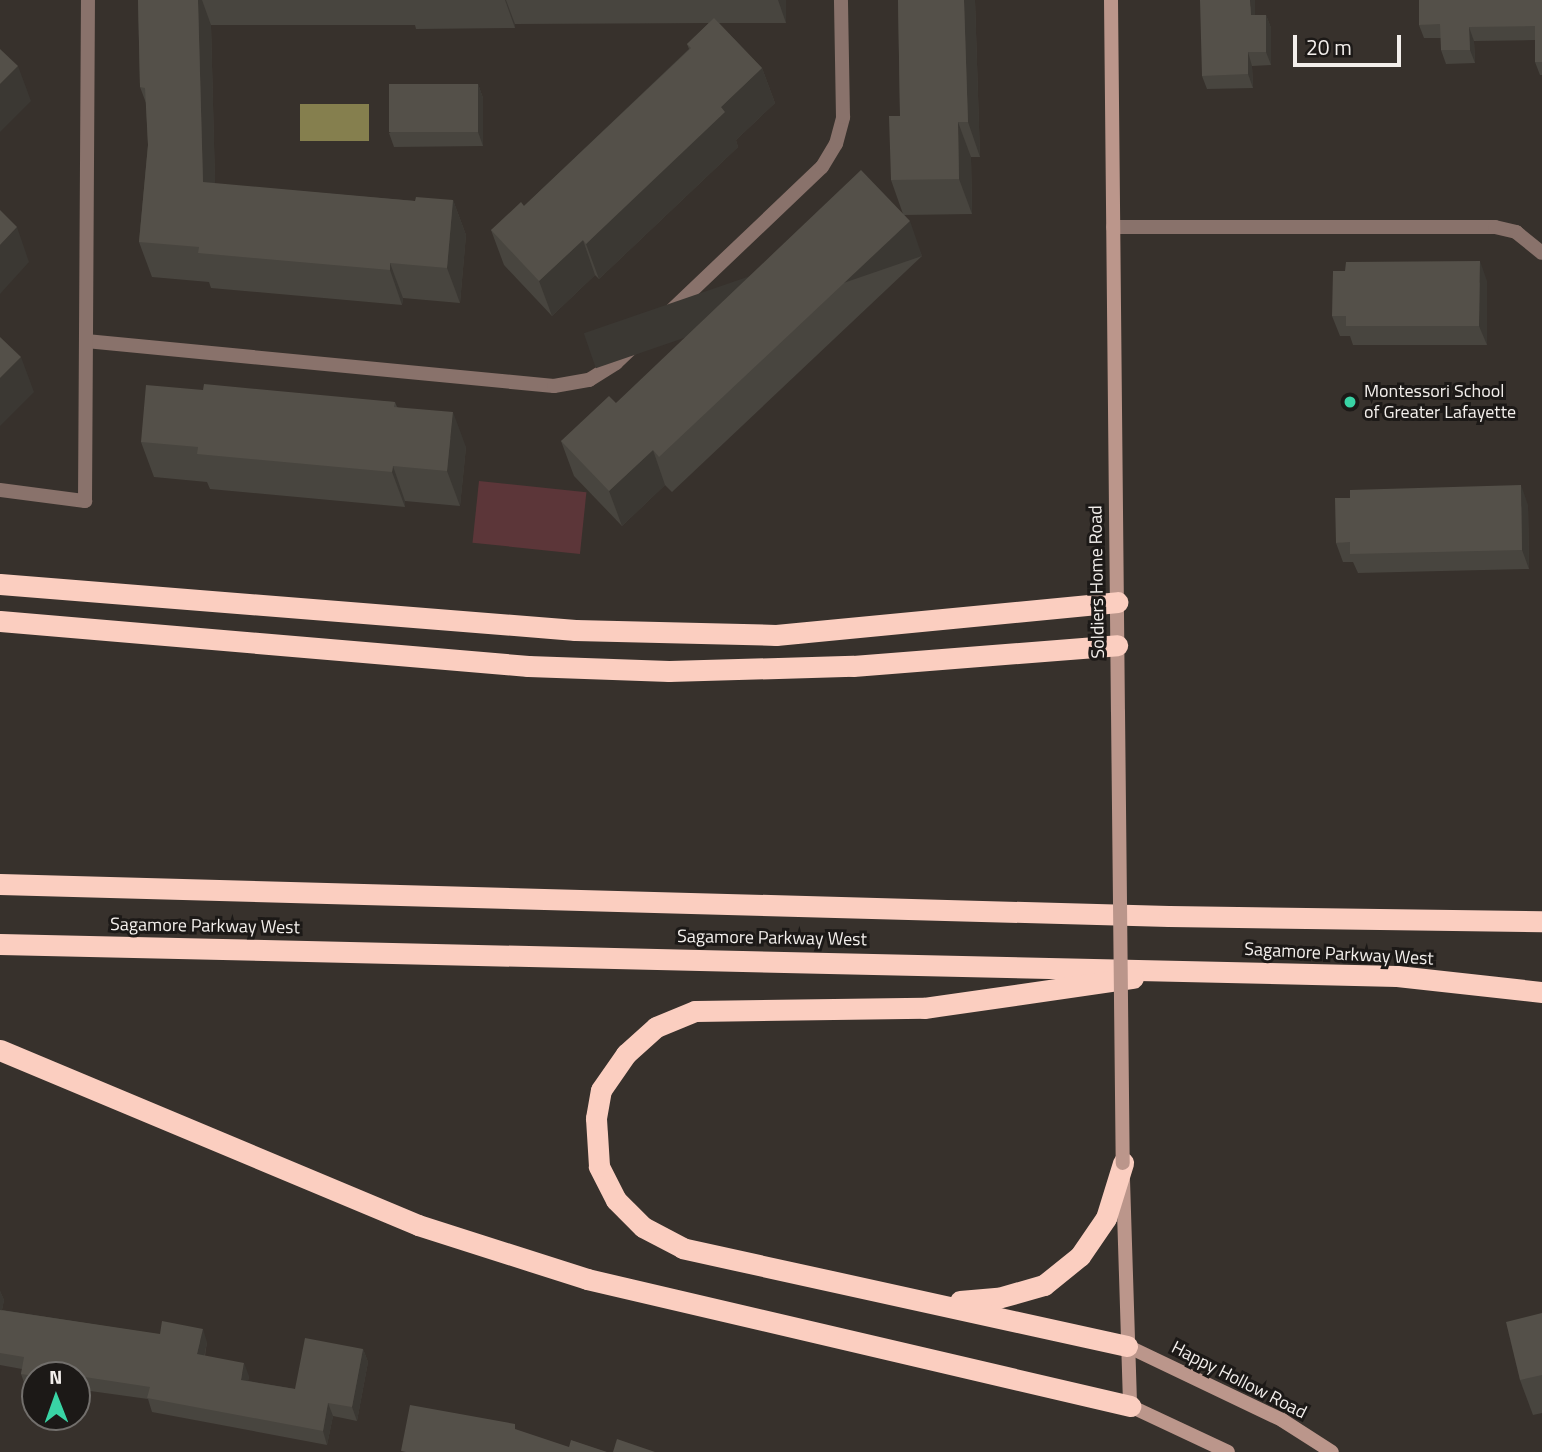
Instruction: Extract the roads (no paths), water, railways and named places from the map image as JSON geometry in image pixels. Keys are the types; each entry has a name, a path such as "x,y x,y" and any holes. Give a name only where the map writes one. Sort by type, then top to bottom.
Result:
{"highway":[{"path":"0,584 575,630 776,635 1117,602"},
{"path":"0,621 528,666 669,671 853,666 1117,645"},
{"name":"Sagamore Parkway West","path":"0,884 1169,916 1542,921"},
{"name":"Sagamore Parkway West","path":"0,944 1397,976 1542,992"},
{"path":"1127,1346 683,1248 643,1227 616,1200 599,1166 596,1118 601,1090 625,1054 656,1027 695,1011 924,1008 1077,989 1172,970"},
{"path":"0,1050 418,1225 587,1279 1129,1406"},
{"path":"937,1302 998,1298 1044,1285 1080,1256 1106,1218 1123,1163"}],"street":[{"name":"Soldiers Home Road","path":"1111,0 1123,1163"},
{"path":"1123,1163 1129,1406 1228,1452"},
{"name":"Happy Hollow Road","path":"1127,1346 1282,1420 1332,1452"}],"lane":[{"path":"0,490 85,501 88,0"},
{"path":"86,341 554,386 589,380 616,363 822,167 836,144 844,117 841,0"},
{"path":"1113,227 1494,227 1516,232 1542,253"}],"place":[{"name":"Montessori School of Greater Lafayette","path":"1350,402"}]}
